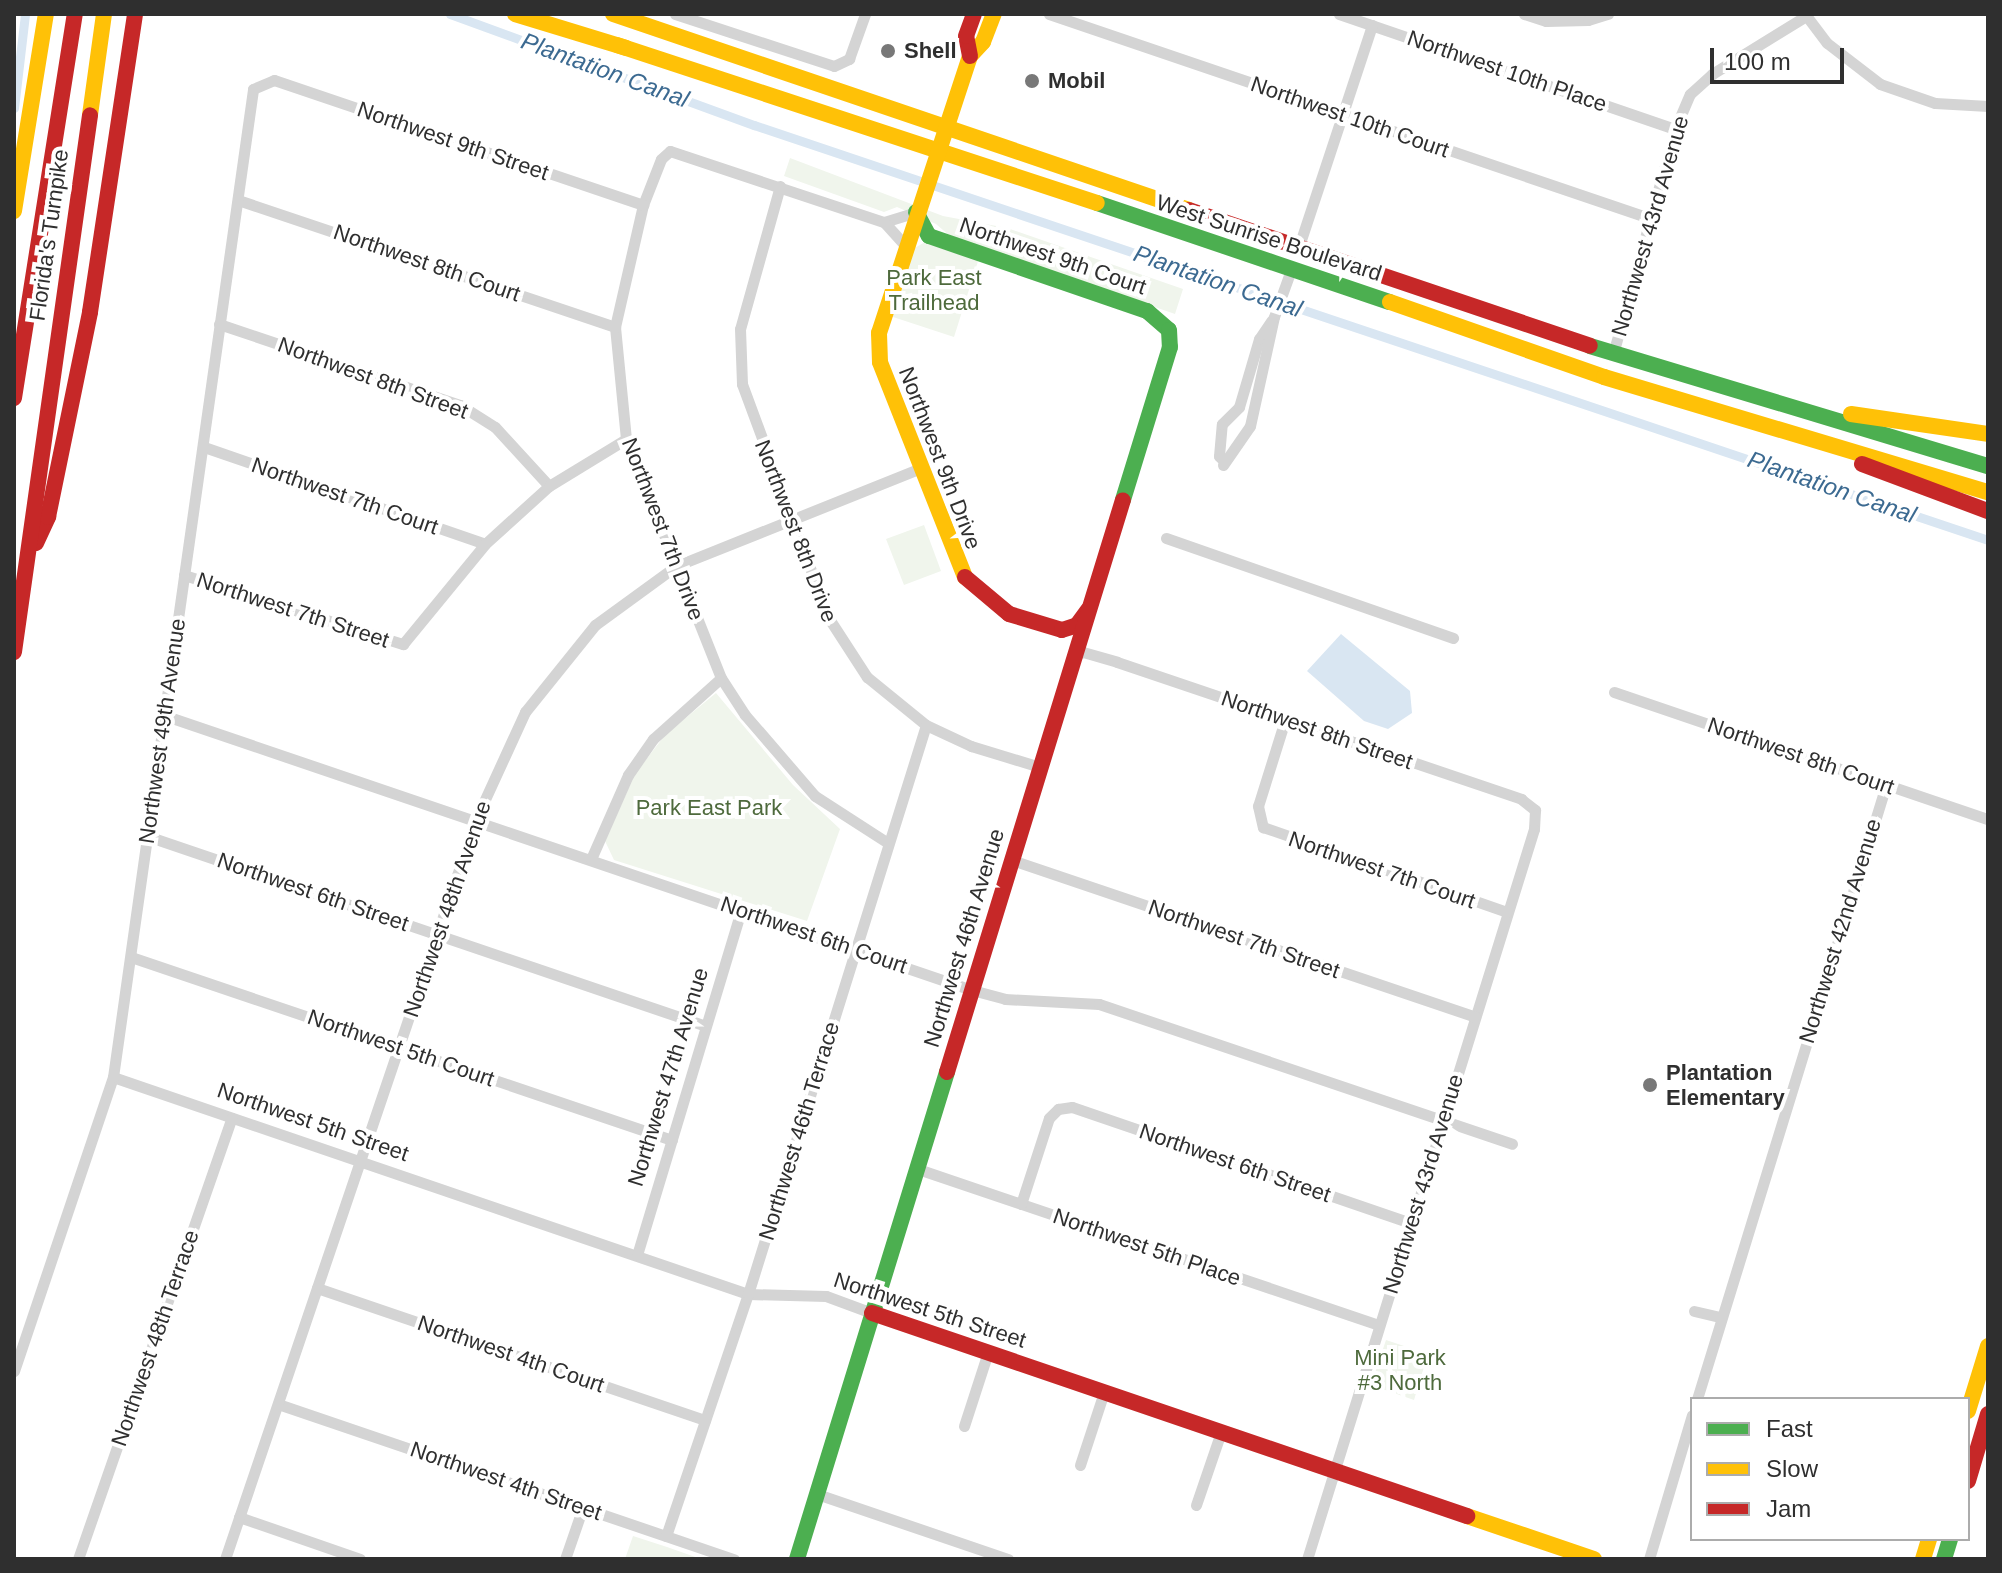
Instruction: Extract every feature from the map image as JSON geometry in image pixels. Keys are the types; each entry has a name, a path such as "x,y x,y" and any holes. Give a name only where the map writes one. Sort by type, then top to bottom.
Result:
{"main road":[{"path":"14,211 46,14"},
{"name":"Florida's Turnpike","path":"14,398 75,14"},
{"name":"Florida's Turnpike","path":"14,652 104,14"},
{"path":"28,561 48,517 66,435 135,14"},
{"path":"515,14 626,48"},
{"name":"West Sunrise Boulevard","path":"540,14 626,48 936,153 1267,259 1289,274 1782,432 1988,492"},
{"name":"West Sunrise Boulevard","path":"613,14 1316,256 1613,354 1794,404 1988,466"},
{"path":"970,56 966,36 974,14"},
{"path":"936,153 970,56 983,42 994,14"},
{"name":"Northwest 9th Drive","path":"936,153 879,333 880,362 919,469 967,581 1009,614 1062,630"},
{"name":"Northwest 9th Court","path":"916,211 929,236 1147,311 1169,330"},
{"path":"905,245 929,236"},
{"path":"1267,259 1298,249"},
{"path":"1289,274 1300,258 1316,256"},
{"name":"Northwest 46th Avenue","path":"797,1559 1170,347 1169,330"},
{"path":"1569,364 1613,354"},
{"path":"1794,404 1988,434"},
{"path":"1782,432 1988,511"},
{"path":"1072,661 1071,642 1062,630 1077,625 1089,608"},
{"name":"Northwest 5th Street","path":"872,1313 1594,1559"},
{"path":"1970,1404 1988,1346"},
{"path":"1970,1476 1984,1443 1988,1414"}],"street":[{"path":"675,14 834,66 849,59 865,14"},
{"name":"Northwest 10th Court","path":"1049,14 1652,219"},
{"name":"Northwest 10th Place","path":"1339,14 1675,129"},
{"path":"1524,14 1546,21 1588,20 1608,14"},
{"path":"1805,15 1852,66 1880,84 1961,107 1988,106"},
{"name":"Northwest 43rd Avenue","path":"1613,354 1675,129 1690,94 1712,74 1805,15"},
{"path":"1298,249 1337,140 1339,114 1372,25"},
{"name":"Northwest 9th Street","path":"262,81 274,80 643,205"},
{"name":"Northwest 49th Avenue","path":"14,1371 113,1077 253,89 262,81"},
{"name":"Northwest 7th Drive","path":"780,186 670,151 661,159 643,205 615,327 626,439 721,678 745,715 815,796 888,843"},
{"path":"780,186 884,222 905,245"},
{"name":"Northwest 8th Drive","path":"780,186 740,329 742,384 790,517 844,647 867,677 926,725 1040,767"},
{"name":"Northwest 8th Court","path":"238,200 615,327"},
{"path":"884,222 916,211"},
{"path":"1274,317 1259,339 1239,407 1222,424 1224,439 1219,456 1223,463 1240,444 1250,426 1274,317 1289,274"},
{"name":"Northwest 8th Street","path":"219,324 460,405 495,427 549,486"},
{"path":"485,544 549,486 626,439"},
{"path":"1224,439 1240,444"},
{"name":"Northwest 7th Court","path":"204,447 485,544"},
{"name":"Northwest 48th Avenue","path":"225,1559 476,819 505,748 547,681 595,625 676,566 790,517 919,469"},
{"path":"1166,538 1453,638"},
{"name":"Northwest 7th Street","path":"184,575 403,644 485,544"},
{"path":"1083,634 1086,648 1096,656"},
{"name":"Northwest 8th Street","path":"1072,661 1096,656 1521,799 1535,810"},
{"path":"591,859 628,775 653,739 721,678"},
{"name":"Northwest 8th Court","path":"1614,692 1988,819"},
{"name":"Northwest 6th Court","path":"166,716 972,990 1005,999 1099,1004 1512,1144"},
{"name":"Northwest 7th Court","path":"1285,720 1258,806 1259,823 1271,832 1507,912"},
{"name":"Northwest 46th Terrace","path":"666,1536 748,1294 926,725"},
{"name":"Northwest 42nd Avenue","path":"1698,1397 1886,785"},
{"name":"Northwest 43rd Avenue","path":"1307,1559 1534,829 1535,810"},
{"name":"Northwest 6th Street","path":"147,836 706,1026"},
{"name":"Northwest 7th Street","path":"1012,860 1475,1017"},
{"name":"Northwest 47th Avenue","path":"637,1255 741,911"},
{"name":"Northwest 5th Court","path":"131,957 672,1140"},
{"name":"Northwest 5th Street","path":"113,1077 748,1294 826,1296 872,1313"},
{"name":"Northwest 6th Street","path":"1021,1204 1049,1118 1058,1109 1072,1107 1411,1223"},
{"name":"Northwest 48th Terrace","path":"78,1559 232,1118"},
{"name":"Northwest 5th Place","path":"915,1168 1379,1325"},
{"name":"Northwest 4th Court","path":"317,1288 705,1420"},
{"path":"1694,1311 1721,1317"},
{"path":"964,1426 988,1352"},
{"path":"1080,1465 1104,1392"},
{"name":"Northwest 4th Street","path":"278,1404 734,1559"},
{"path":"1649,1559 1690,1422"},
{"path":"1196,1505 1221,1432"},
{"path":"817,1494 1008,1559"},
{"path":"565,1559 583,1507"},
{"path":"239,1517 360,1559"}],"green space":[{"path":"790,158 943,216 1007,228 1183,289 1175,314 950,236 936,224 897,207 884,212 784,176"},
{"name":"Park East Trailhead","path":"927,241 979,258 954,337 890,316 902,255"},
{"path":"924,525 941,571 904,585 886,539"},
{"name":"Park East Park","path":"716,693 793,785 840,829 807,921 614,860 605,841 635,774 665,735"},
{"name":"Mini Park #3 North","path":"1386,1340 1428,1354 1414,1400 1371,1385"},
{"path":"633,1536 667,1547 701,1559 625,1559"}],"shaded area":[{"path":"1341,634 1410,691 1412,713 1388,729 1364,721 1307,671"}],"waterway":[{"path":"14,108 25,14"},
{"name":"Plantation Canal","path":"450,14 754,125 1988,540"}],"traffic: fast":[{"path":"1097,203 1390,302"},
{"path":"916,212 929,236 1147,311 1169,330 1170,347 1123,500"},
{"path":"1590,346 1988,466"},
{"path":"797,1559 947,1072"},
{"path":"1944,1559 1949,1541"}],"traffic: slow":[{"path":"14,211 46,14"},
{"path":"90,115 104,14"},
{"path":"515,14 626,48"},
{"path":"613,14 1189,210"},
{"path":"965,577 880,362 879,333 970,56 983,42 994,14"},
{"path":"617,45 1097,203"},
{"path":"1390,302 1604,377 1988,492"},
{"path":"1851,414 1988,434"},
{"path":"1970,1404 1988,1346"},
{"path":"1467,1516 1594,1559"},
{"path":"1923,1559 1928,1541"}],"traffic: jam":[{"path":"14,398 75,14"},
{"path":"36,543 48,517 90,312 135,14"},
{"path":"970,56 966,36 974,14"},
{"path":"14,652 90,115"},
{"path":"1189,210 1590,346"},
{"path":"1862,464 1988,511"},
{"path":"947,1072 1123,500"},
{"path":"965,577 1009,614 1062,630 1077,625 1088,610"},
{"path":"872,1313 1467,1516"},
{"path":"1970,1474 1988,1414"}],"place":[{"name":"Shell","path":"888,51"},
{"name":"Mobil","path":"1032,81"},
{"name":"Plantation Elementary","path":"1650,1085"}]}
